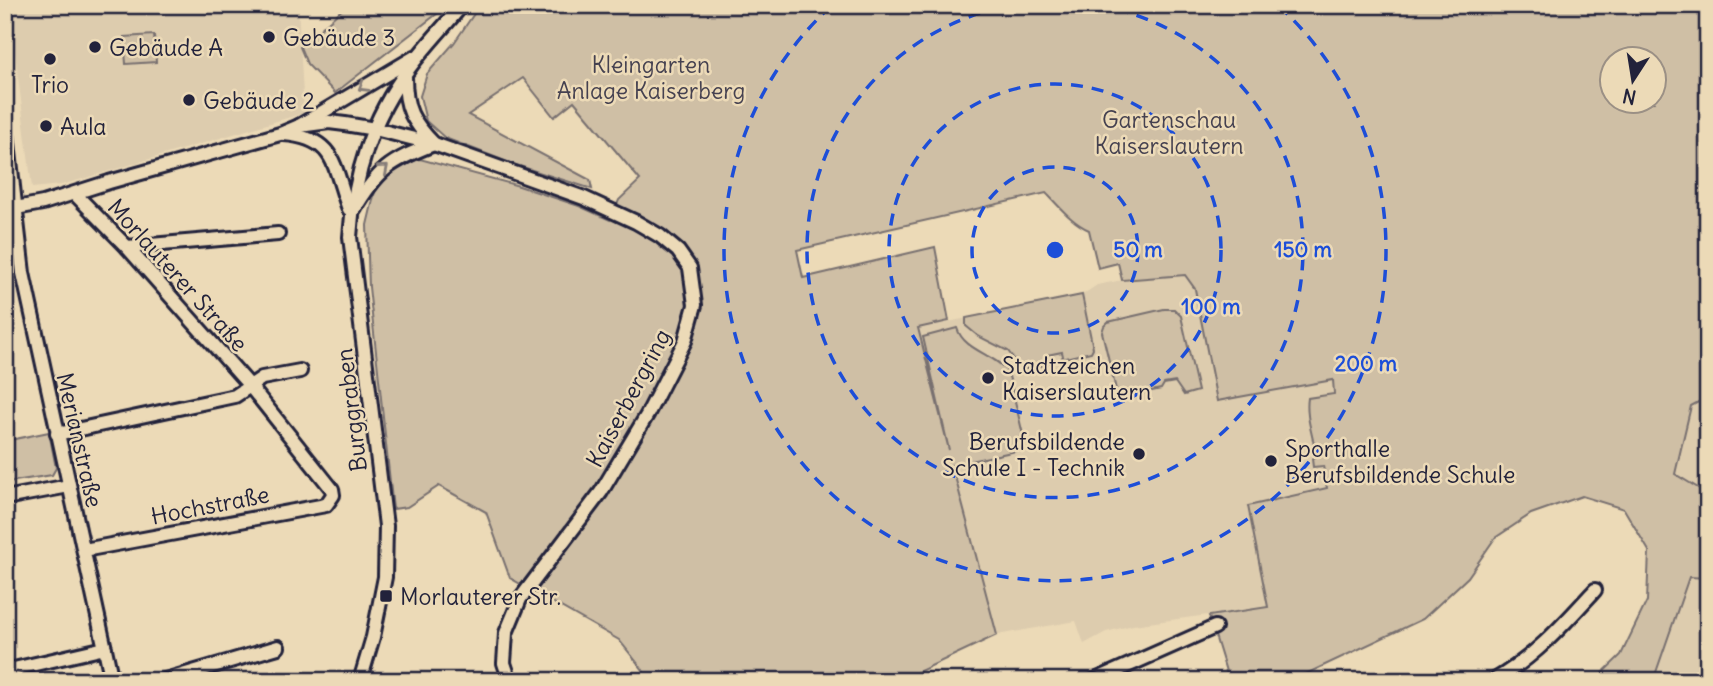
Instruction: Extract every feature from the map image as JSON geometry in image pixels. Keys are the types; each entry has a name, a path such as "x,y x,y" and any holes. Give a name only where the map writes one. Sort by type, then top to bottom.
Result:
{"street":[{"name":"Burggraben","path":"360,681 385,578 386,526 349,237 356,181 366,147 405,75 462,5"},
{"path":"5,117 11,209 75,194 280,134 299,126 422,53"},
{"path":"351,215 367,187 390,163 434,144 409,113 405,75"},
{"name":"Kaiserbergring","path":"299,126 329,122 375,129 434,144 584,198 660,236 678,251 690,268 695,304 685,341 647,415 601,492 520,598 506,633 505,663 510,681"},
{"name":"Burggraben","path":"280,134 310,138 325,147 351,215"},
{"name":"Morlauterer Straße","path":"75,194 127,247 250,386 332,489"},
{"name":"Merianstraße","path":"11,209 57,435 112,681"},
{"path":"127,247 278,234"},
{"name":"Morlauterer Straße","path":"250,386 262,378 300,371"},
{"path":"57,435 235,396 250,386"},
{"path":"5,498 69,486"},
{"name":"Hochstraße","path":"84,550 326,505 331,500 332,489"},
{"path":"1493,681 1539,649 1595,590"},
{"path":"1093,681 1214,627"},
{"path":"162,681 278,647"},
{"path":"5,671 105,648"}],"shaded area":[{"path":"9,5 298,5 304,113 61,185 32,188"},
{"name":"Berufsbildende Schule I - Technik","path":"1185,275 1195,289 1217,401 1333,380 1327,488 1248,506 1268,607 1133,625 1106,632 1084,644 1076,621 997,635 918,328 1082,295 1097,285 1122,280"},
{"path":"1708,397 1708,494 1675,475 1691,406"},
{"path":"1689,577 1708,578 1708,681 1653,681"}],"green space":[{"path":"347,5 444,5 438,13 335,93 307,64 300,47"},
{"path":"480,5 1708,5 1708,397 1691,406 1675,474 1708,494 1708,578 1689,577 1653,681 1594,681 1621,655 1647,601 1649,551 1624,509 1582,496 1531,514 1495,538 1468,577 1423,619 1291,681 1229,681 1209,616 1268,607 1248,506 1327,488 1323,466 1313,467 1312,459 1316,457 1307,405 1308,398 1334,394 1333,380 1217,401 1195,289 1185,275 1122,280 1118,263 1098,268 1089,230 1071,219 1046,193 797,250 803,278 935,247 949,321 918,328 949,450 923,337 957,328 966,342 1008,372 1025,443 1016,451 952,465 997,635 899,681 646,681 643,670 619,640 510,578 486,512 439,486 407,507 393,509 369,287 367,225 377,183 394,166 420,159 519,186 579,206 610,220 619,200 640,180 574,101 554,117 523,78 468,115 590,180 592,189 513,164 445,138 426,121 420,96 427,74 454,43"},
{"path":"154,35 156,62 126,64 124,37"},
{"path":"1082,295 1093,348 1091,352 1061,359 1062,352 1047,355 1049,364 1022,370 1008,351 978,336 966,326 966,318"},
{"path":"1174,309 1181,316 1198,391 1184,395 1175,382 1164,384 1161,389 1118,398 1102,332 1104,326 1108,322"},
{"path":"49,432 56,468 52,475 8,482 5,441"}],"place":[{"name":"Gebäude 3","path":"269,37"},
{"name":"Gebäude A","path":"95,47"},
{"name":"Trio","path":"50,59"},
{"name":"Gebäude 2","path":"189,100"},
{"name":"Aula","path":"46,126"},
{"name":"Stadtzeichen Kaiserslautern","path":"988,378"},
{"name":"Berufsbildende Schule I - Technik","path":"1139,454"},
{"name":"Sporthalle Berufsbildende Schule","path":"1271,461"},
{"name":"Morlauterer Str.","path":"386,596"}],"park label":[{"name":"Kleingarten Anlage Kaiserberg","path":"651,77"},
{"name":"Gartenschau Kaiserslautern","path":"1169,132"}]}
